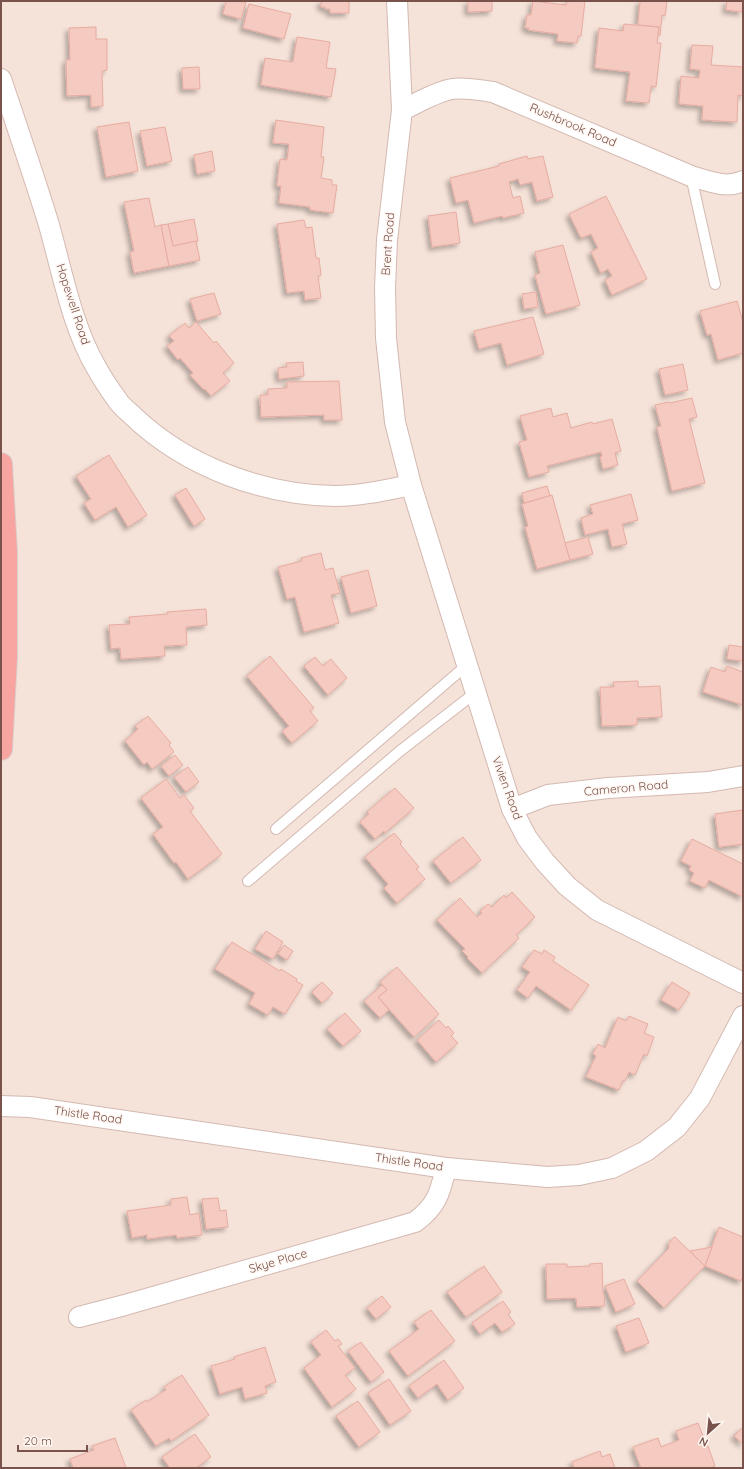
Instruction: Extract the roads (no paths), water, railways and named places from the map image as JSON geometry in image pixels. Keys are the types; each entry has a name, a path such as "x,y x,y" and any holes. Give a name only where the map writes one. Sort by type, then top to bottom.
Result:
{"highway":[{"path":"1,464 6,552 6,642 1,750"}],"street":[{"name":"Brent Road","path":"397,1 402,110 387,240 385,288 386,338 395,422 411,485"},
{"name":"Hopewell Road","path":"1,79 40,197 79,333 96,367 118,402 150,432 187,457 227,475 269,488 303,494 336,496 363,494 411,485"},
{"name":"Rushbrook Road","path":"402,110 432,96 452,89 472,89 493,92 691,176 719,184 736,184 743,181"},
{"name":"Vivien Road","path":"411,485 512,809 527,838 545,862 567,886 597,910 743,983"},
{"name":"Cameron Road","path":"512,809 548,795 608,788 708,782 743,776"},
{"name":"Thistle Road","path":"1,1106 30,1107 446,1168 548,1177 579,1175 612,1168 646,1151 677,1128 700,1098 743,1016"},
{"name":"Skye Place","path":"79,1317 415,1222 427,1213 437,1198 446,1168"}],"lane":[{"path":"691,176 714,284"},
{"path":"276,830 467,665"},
{"path":"248,881 400,751 476,693"}]}
